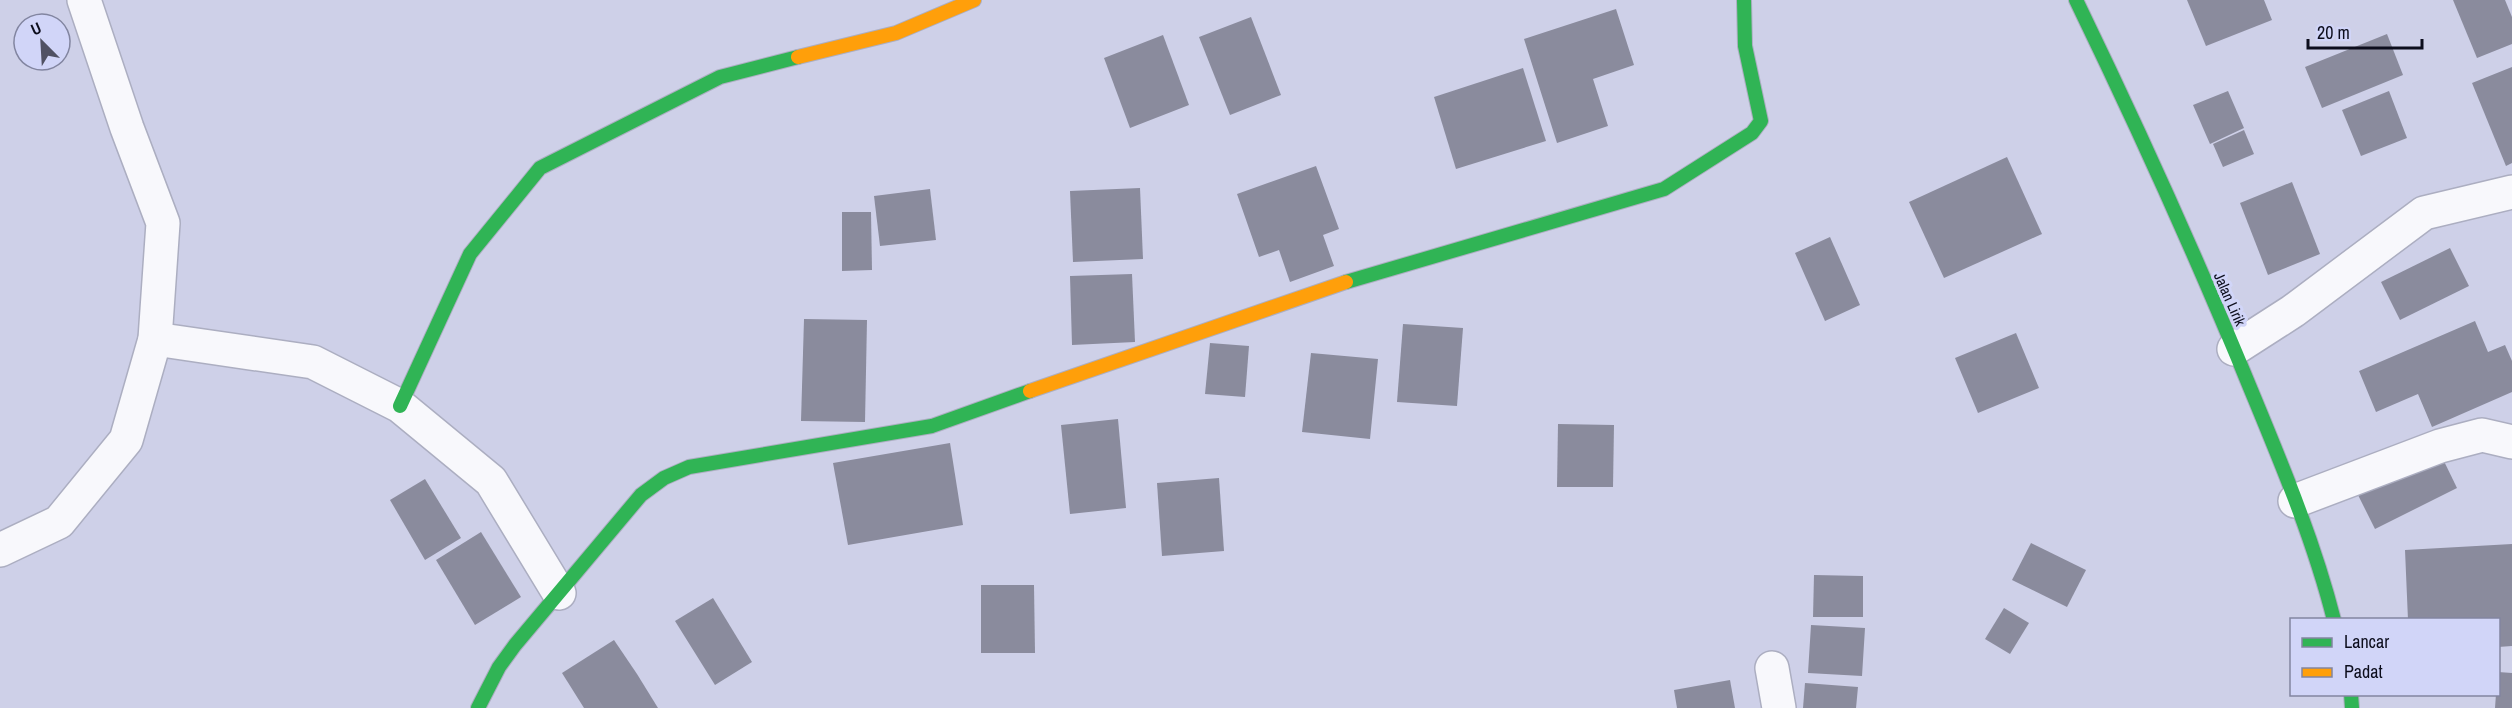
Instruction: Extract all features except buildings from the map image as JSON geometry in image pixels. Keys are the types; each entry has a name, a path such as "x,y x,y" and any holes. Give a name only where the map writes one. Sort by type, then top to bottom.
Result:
{"street":[{"path":"0,550 59,522 126,440 155,339 164,223 127,128 84,0"},
{"path":"400,406 470,254 540,168 720,77 896,33 974,0"},
{"path":"478,708 499,667 640,495 664,478 689,467 932,426 1303,295 1664,189 1752,133 1761,121 1745,44 1742,16 1744,0"},
{"name":"Jalan Lirik","path":"2076,0 2124,99 2234,349 2295,501 2333,618"},
{"path":"2234,349 2293,312 2424,213 2512,192"},
{"path":"155,339 313,362 400,406 491,482 559,593"},
{"path":"2295,501 2440,446 2482,435 2512,442"},
{"path":"1772,668 1779,708"}],"traffic: fast":[{"path":"1346,282 1664,189 1752,133 1761,121 1745,46 1744,0"},
{"path":"2076,0 2122,96 2231,341 2297,504 2333,618"},
{"path":"400,406 470,254 540,168 720,77 798,57"},
{"path":"478,708 499,667 515,645 641,495 664,478 689,467 932,426 1030,391"},
{"path":"2351,696 2352,708"}],"traffic: slow":[{"path":"798,57 896,33 974,0"},
{"path":"1030,391 1346,282"}]}
